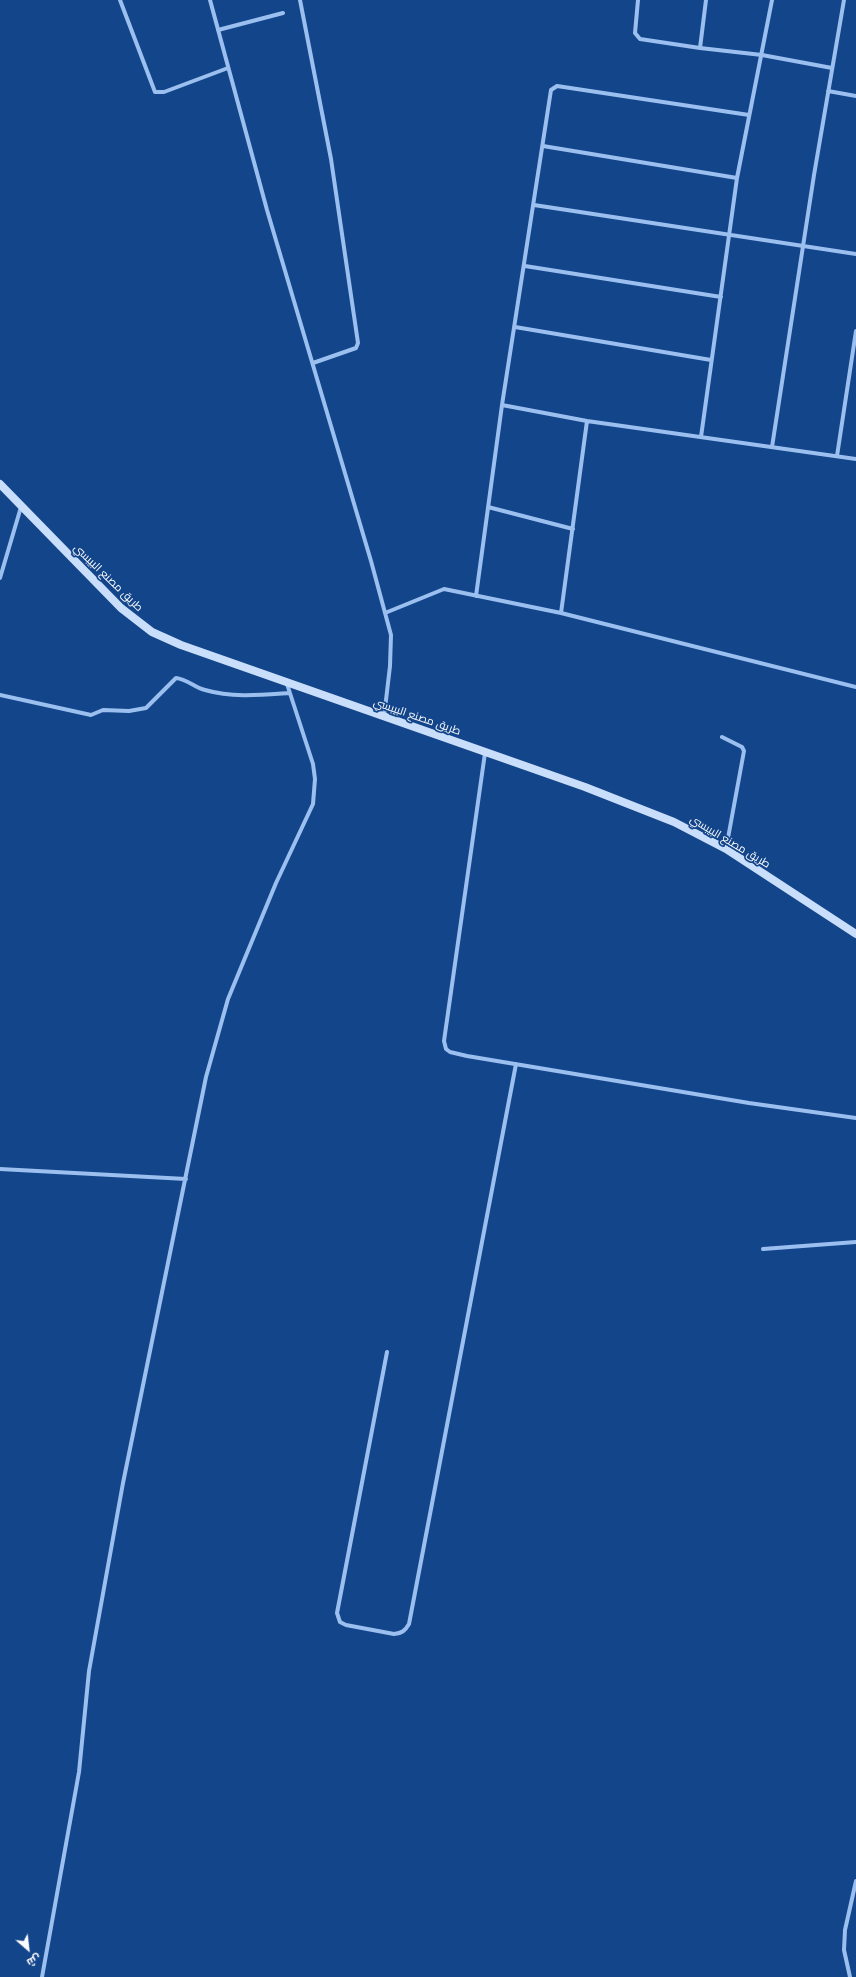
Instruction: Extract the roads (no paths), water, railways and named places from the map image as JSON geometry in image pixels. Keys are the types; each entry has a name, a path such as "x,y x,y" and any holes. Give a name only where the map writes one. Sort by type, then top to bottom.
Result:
{"main road":[{"name":"طريق مصنع البيبسي","path":"0,484 121,608 142,625 181,646 585,787 656,814 695,832 726,849 856,934"}],"street":[{"path":"120,0 155,92 164,92 228,68"},
{"path":"210,0 267,210 313,363 391,635 390,666 384,717"},
{"path":"300,0 331,159 358,343 356,348 313,363"},
{"path":"638,0 635,33 640,39 762,55 832,68"},
{"path":"700,48 706,0"},
{"path":"701,437 737,178 772,0"},
{"path":"772,447 828,91 844,0"},
{"path":"218,30 283,13"},
{"path":"476,596 502,405 525,266 551,92 553,88 557,86 749,115"},
{"path":"828,91 856,96"},
{"path":"543,146 737,178"},
{"path":"534,206 803,248 856,254"},
{"path":"525,266 720,297"},
{"path":"515,327 711,360"},
{"path":"837,456 856,331"},
{"path":"502,405 587,421 856,458"},
{"path":"561,613 587,421"},
{"path":"0,578 21,507"},
{"path":"488,507 573,529"},
{"path":"385,613 444,589 561,613 856,687"},
{"path":"0,695 91,715 103,710 129,711 146,708 176,678 184,680 202,690 217,693 249,695 289,693"},
{"path":"42,1977 79,1772 89,1671 123,1483 206,1078 223,1012 254,935 313,804 315,779 313,764 287,684"},
{"path":"722,737 742,747 744,751 726,849"},
{"path":"485,753 444,1041 446,1049 450,1052 516,1064 749,1103 856,1118"},
{"path":"387,1352 337,1613 340,1622 346,1626 401,1634 406,1630 409,1624 516,1064"},
{"path":"0,1169 186,1179"},
{"path":"763,1249 856,1242"},
{"path":"850,1977 844,1950 845,1930 856,1881"}]}
